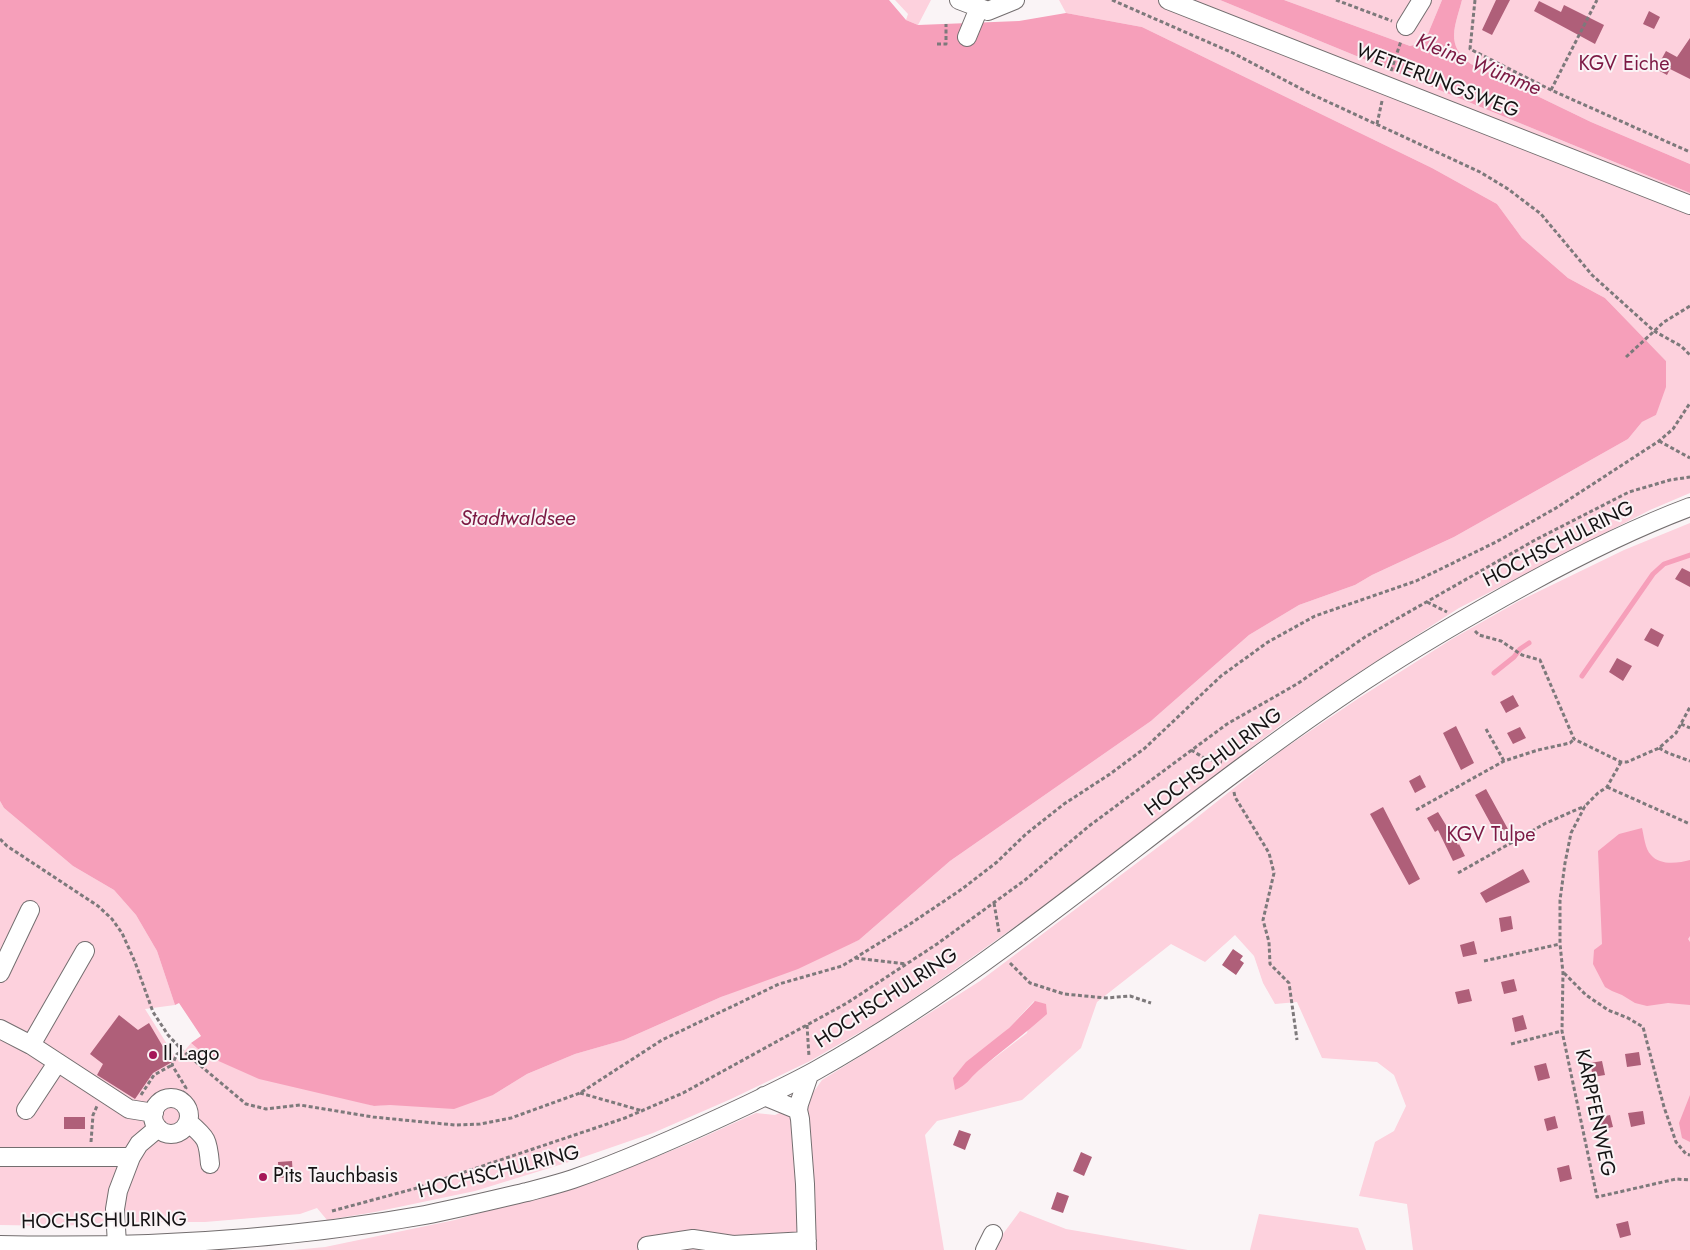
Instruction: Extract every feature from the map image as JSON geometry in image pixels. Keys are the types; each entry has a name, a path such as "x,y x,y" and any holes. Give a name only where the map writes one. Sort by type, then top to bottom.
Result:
{"street":[{"path":"959,0 988,11 1016,0"},
{"name":"WETTERUNGSWEG","path":"1168,0 1388,78 1690,205"},
{"path":"1404,32 1422,0"},
{"path":"967,37 979,8"},
{"name":"HOCHSCHULRING","path":"0,1245 117,1245 211,1242 281,1236 368,1225 468,1207 569,1181 674,1140 809,1074 902,1018 1002,949 1231,775 1364,681 1461,620 1572,560 1654,520 1690,507"},
{"path":"0,973 30,910"},
{"path":"31,1045 85,951"},
{"path":"1,1031 31,1045 129,1109 135,1110 156,1121 165,1133 172,1134 184,1128 188,1122 188,1110 185,1104 173,1098 160,1102 156,1121 130,1157 118,1191 115,1209 117,1245"},
{"path":"26,1110 57,1062"},
{"path":"647,1246 693,1239 733,1245 807,1246 806,1184 798,1110 809,1074"},
{"path":"764,1096 798,1110"},
{"path":"188,1122 203,1135 207,1142 210,1164"},
{"path":"0,1157 130,1157"},
{"path":"984,1250 993,1234"}],"path":[{"path":"1112,0 1233,52 1311,94 1480,172 1508,189 1541,214 1592,275 1654,331 1681,346 1690,355"},
{"path":"1336,0 1404,32 1388,78 1377,124"},
{"path":"1475,0 1470,49 1551,90 1690,152"},
{"path":"1551,90 1597,0"},
{"path":"937,44 946,44 946,24"},
{"path":"1626,357 1675,314 1690,306"},
{"path":"0,839 6,846 98,906 112,919 122,933 154,1012 168,1035 183,1051 246,1104 266,1109 300,1105 373,1118 455,1125 480,1124 511,1118 580,1093 662,1040 779,984 842,966 940,904 997,862 1026,834 1064,804 1145,748 1221,676 1268,642 1315,616 1416,581 1496,542 1556,508 1658,441 1673,429 1690,403"},
{"path":"1658,441 1690,458"},
{"path":"324,1215 416,1188 643,1111 683,1093 847,1003 906,964 1026,880 1089,826 1226,724 1297,684 1365,637 1536,540 1629,492 1690,476"},
{"path":"1518,652 1540,660 1574,739 1621,762 1627,762 1659,748 1676,733 1690,707"},
{"path":"1681,724 1690,728"},
{"path":"1486,729 1504,761"},
{"path":"1416,810 1504,761 1538,750 1570,744 1574,739"},
{"path":"1659,748 1690,762"},
{"path":"1190,750 1206,758 1224,762 1231,775 1235,797 1269,853 1274,873 1263,920 1270,942 1270,964 1289,983 1296,1040"},
{"path":"1510,1044 1562,1031 1563,973 1560,944 1560,900 1571,833 1585,806 1598,793 1607,788 1621,762"},
{"path":"1607,788 1690,824"},
{"path":"1458,873 1546,823 1585,806"},
{"path":"994,903 1002,949 1011,964 1030,983 1064,994 1106,998 1130,996 1151,1003"},
{"path":"1484,961 1560,944"},
{"path":"855,958 906,964"},
{"path":"1563,973 1586,995 1608,1010 1628,1018 1643,1027 1664,1107 1676,1142 1686,1154 1690,1155"},
{"path":"807,1025 809,1074"},
{"name":"KARPFENWEG","path":"1562,1031 1596,1197 1676,1179 1690,1180"},
{"path":"135,1110 139,1097 154,1075 172,1065 177,1054 183,1051"},
{"path":"172,1065 186,1088 179,1100"},
{"path":"91,1158 93,1116 102,1092"},
{"path":"580,1093 643,1111"}],"green space":[{"path":"895,0 931,0 918,25 906,20 908,14"},
{"path":"1059,0 1220,0 1690,193 1690,493 1650,510 1459,608 1358,673 1281,725 1058,896 883,1019 810,1061 731,1099 653,1133 569,1162 475,1191 327,1220 317,1208 300,1214 205,1222 145,1222 58,1226 0,1225 0,801 4,808 73,866 114,890 136,915 157,951 175,1005 145,1009 177,1060 191,1043 205,1055 374,1106 493,1095 527,1074 575,1054 624,1040 721,997 859,940 950,861 1151,721 1249,635 1299,605 1355,585 1372,575 1454,537 1628,439 1642,422 1656,415 1666,361 1605,298 1568,278 1522,238 1497,204 1432,168 1142,27 1066,13"},
{"path":"1284,0 1442,0 1427,36 1421,43 1410,46"},
{"name":"KGV Eiche","path":"1462,0 1690,0 1690,164 1591,122 1471,64 1463,57 1455,43 1455,27"},
{"name":"KGV Tulpe","path":"1690,523 1690,1250 1413,1250 1407,1204 1359,1196 1375,1142 1394,1131 1406,1106 1394,1075 1377,1062 1322,1058 1297,1002 1275,1004 1263,983 1254,956 1235,935 1205,962 1171,944 1097,1002 1081,1048 1022,1100 937,1121 925,1135 944,1250 293,1250 325,1247 455,1220 609,1176 688,1144 756,1113 775,1115 807,1101 822,1080 980,981 1190,823 1282,750 1359,698 1452,639 1519,601 1624,550","holes":["1034,1001 1027,1033 976,1072 1009,1028"]},
{"path":"1020,1211 1066,1229 1188,1250 975,1250 981,1243 994,1246"},
{"path":"1259,1214 1358,1228 1366,1250 1250,1250"}],"water":[{"name":"Stadtwaldsee","path":"0,0 889,0 906,20 918,25 1019,21 1066,13 1142,27 1432,168 1497,204 1522,238 1568,278 1605,298 1666,361 1666,387 1656,415 1642,422 1628,439 1454,537 1372,575 1355,585 1299,605 1249,635 1151,721 950,861 859,940 798,969 721,997 624,1040 575,1054 527,1074 493,1095 454,1109 390,1105 374,1106 259,1079 205,1055 191,1043 201,1036 179,1003 175,1005 157,951 136,915 114,890 73,866 4,808 0,801"},
{"path":"1220,0 1284,0 1410,46 1421,43 1427,36 1442,0 1462,0 1455,27 1455,43 1463,57 1471,64 1591,122 1690,164 1690,193"},
{"path":"1642,828 1647,849 1659,861 1670,863 1690,860 1690,936 1688,939 1690,942 1690,1005 1668,1003 1647,1006 1635,1003 1605,987 1593,964 1594,950 1602,944 1598,851 1619,834"},
{"path":"1035,1001 1046,1004 1047,1014 965,1084 955,1090 953,1078 966,1062 1009,1028"},
{"path":"1690,1095 1690,1142 1682,1138 1679,1123"}],"building":[{"path":"1496,0 1510,0 1492,35 1482,30"},
{"path":"1539,1 1561,12 1564,5 1604,25 1595,44 1534,11"},
{"path":"1649,11 1660,17 1654,29 1643,24"},
{"path":"1690,38 1690,79 1670,69 1667,75 1656,69 1666,51 1677,57"},
{"path":"1682,568 1690,572 1690,587 1675,579"},
{"path":"1651,628 1664,635 1658,647 1644,640"},
{"path":"1617,658 1632,666 1623,681 1609,672"},
{"path":"1513,695 1519,706 1506,713 1500,702"},
{"path":"1456,726 1474,763 1461,770 1443,733"},
{"path":"1520,727 1526,738 1513,744 1507,733"},
{"path":"1420,775 1426,787 1415,793 1409,781"},
{"path":"1486,789 1509,831 1498,837 1475,795"},
{"path":"1383,807 1420,879 1409,885 1370,814"},
{"path":"1438,812 1465,856 1453,861 1438,830 1435,832 1427,818"},
{"path":"1523,869 1530,882 1486,903 1480,893"},
{"path":"1511,916 1513,929 1501,932 1499,918"},
{"path":"1474,941 1477,954 1463,957 1460,945"},
{"path":"1233,949 1243,956 1240,960 1244,963 1236,975 1222,965"},
{"path":"1514,979 1517,991 1504,994 1501,982"},
{"path":"1469,989 1472,1001 1458,1004 1455,992"},
{"path":"119,1015 138,1030 149,1023 172,1062 153,1073 135,1099 97,1075 103,1064 90,1054"},
{"path":"1523,1015 1527,1029 1515,1032 1512,1018"},
{"path":"1639,1052 1641,1065 1627,1067 1625,1054"},
{"path":"1602,1061 1605,1075 1593,1077 1590,1063"},
{"path":"1546,1063 1550,1078 1538,1081 1534,1066"},
{"path":"1643,1111 1645,1124 1631,1127 1628,1113"},
{"path":"1610,1115 1613,1127 1599,1130 1597,1118"},
{"path":"1555,1116 1558,1128 1547,1131 1544,1119"},
{"path":"64,1117 85,1117 85,1129 64,1129"},
{"path":"959,1130 971,1134 965,1150 953,1145"},
{"path":"1081,1152 1092,1157 1084,1176 1073,1171"},
{"path":"292,1161 293,1177 279,1178 278,1162"},
{"path":"1569,1165 1572,1179 1560,1182 1557,1168"},
{"path":"1057,1192 1069,1196 1063,1213 1051,1209"},
{"path":"1628,1221 1631,1235 1620,1238 1616,1224"}],"waterway":[{"path":"1582,676 1653,574 1664,564 1690,555"},
{"path":"1494,673 1529,643"}],"place":[{"name":"Il Lago","path":"153,1055"},
{"name":"Pits Tauchbasis","path":"263,1177"}],"water label":[{"name":"Kleine Wümme","path":"1478,66"}]}
